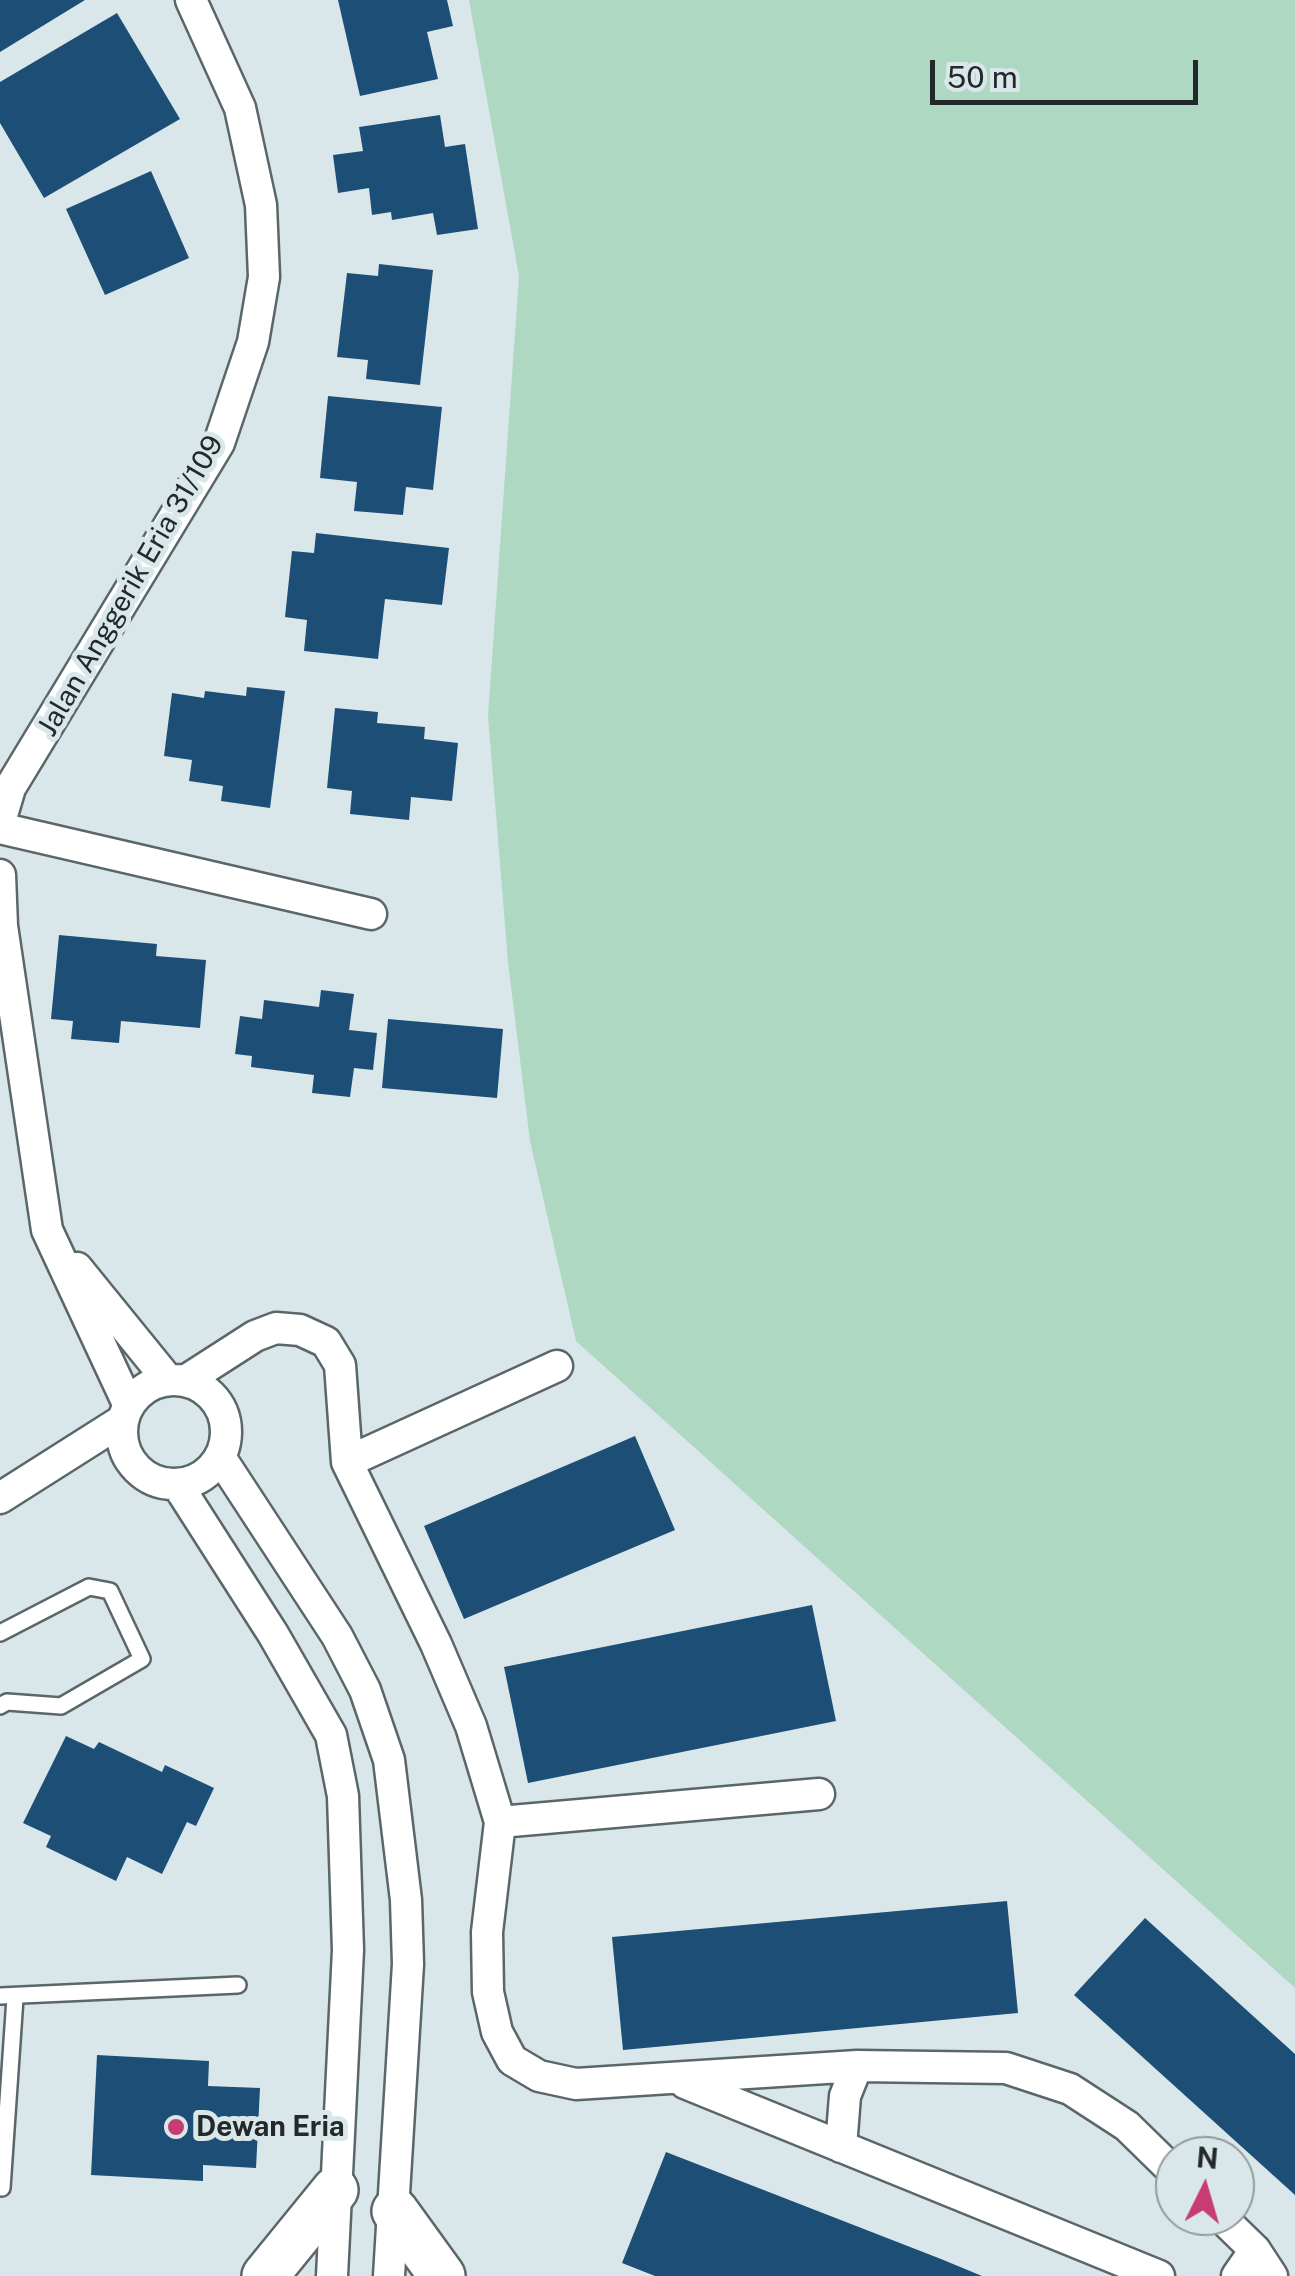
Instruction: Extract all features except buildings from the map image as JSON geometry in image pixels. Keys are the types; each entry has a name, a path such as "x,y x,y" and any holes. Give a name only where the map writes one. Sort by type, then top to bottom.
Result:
{"street":[{"name":"Jalan Anggerik Eria 31/109","path":"0,825 10,788 219,444 253,342 264,276 261,205 240,108 191,0"},
{"path":"0,825 371,914"},
{"path":"0,874 2,926 47,1230 126,1413 121,1436 134,1466 160,1483 176,1484 202,1476 220,1457 226,1442 222,1411 213,1398 177,1381 47,1230"},
{"path":"0,1498 126,1413 152,1385 177,1381 254,1336 276,1328 300,1330 326,1342 340,1365 347,1462 458,1693 472,1726 500,1822 487,1932 488,1992 496,2032 512,2060 539,2076 576,2084 858,2066 1006,2068 1070,2089 1127,2126 1155,2153"},
{"path":"347,1462 557,1366"},
{"path":"220,1457 338,1636 365,1690 388,1760 406,1900 408,1964 389,2276"},
{"path":"176,1484 273,1634 331,1735 342,1796 348,1916 332,2276"},
{"path":"500,1822 819,1794"},
{"path":"841,2147 845,2096 858,2066"},
{"path":"677,2080 1159,2276"},
{"path":"264,2276 335,2190"},
{"path":"395,2210 442,2276"},
{"path":"1240,2236 1272,2276"},
{"path":"1237,2276 1254,2250"}],"lane":[{"path":"0,1633 90,1587 110,1591 142,1659 61,1706 4,1704 0,1684"},
{"path":"2,2188 7,1997 238,1984"}],"green space":[{"path":"469,0 1295,0 1295,1988 576,1341 530,1141 508,962 488,716 519,276"}],"place":[{"name":"Dewan Eria","path":"176,2127"}]}
